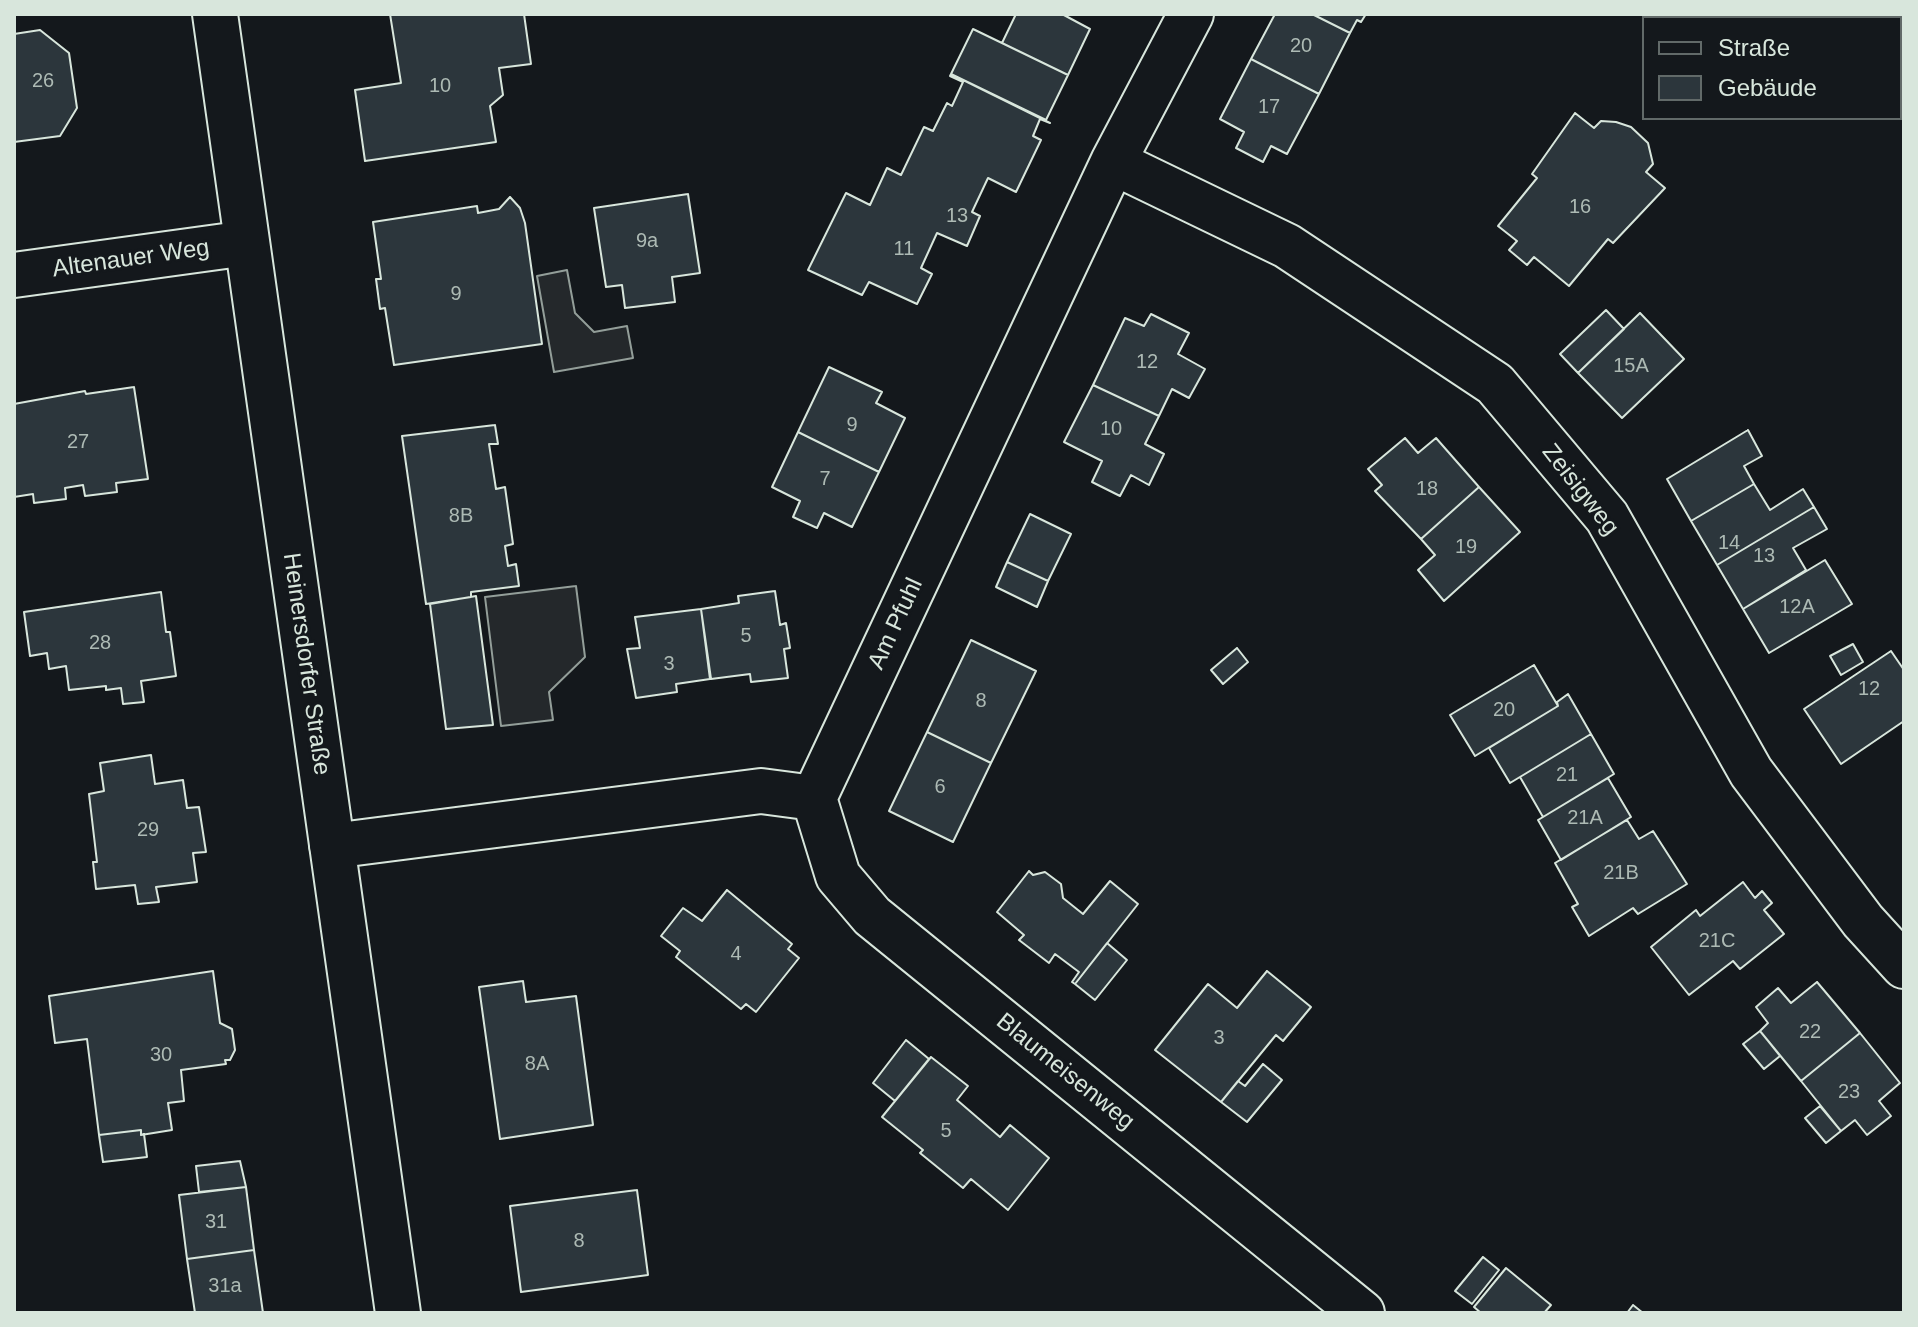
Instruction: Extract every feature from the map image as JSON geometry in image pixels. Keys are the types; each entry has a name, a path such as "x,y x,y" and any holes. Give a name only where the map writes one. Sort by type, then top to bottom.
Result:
{"street":[{"name":"Heinersdorfer Straße","path":"215,14 398,1313"},
{"name":"Am Pfuhl","path":"814,798 1113,162 1191,14"},
{"name":"Zeisigweg","path":"1113,162 1287,246 1495,384 1607,517 1751,772 1863,921 1904,966"},
{"name":"Altenauer Weg","path":"14,275 247,243"},
{"path":"332,846 761,791 814,798"},
{"name":"Blaumeisenweg","path":"814,798 838,876 872,916 1362,1313"}],"shaded area":[{"path":"567,270 575,313 594,332 627,326 633,358 554,372 537,276"},
{"path":"576,586 585,657 549,692 553,720 501,726 485,597"}],"building":[{"path":"390,14 524,14 531,64 499,68 503,95 490,106 496,142 365,161 355,90 401,83"},
{"path":"1016,14 1062,14 1090,29 1068,75 1002,43"},
{"path":"1275,14 1312,14 1350,33 1319,94 1251,59"},
{"path":"1312,14 1366,14 1361,22 1357,20 1350,33"},
{"path":"973,29 1068,75 1046,120 951,74"},
{"path":"40,30 69,53 77,108 60,136 14,142 14,34"},
{"path":"1251,59 1319,94 1287,154 1271,146 1263,162 1236,148 1244,132 1220,119"},
{"path":"951,74 1050,123 1040,119 1033,136 1041,140 1016,192 988,178 972,212 980,216 967,246 937,233 921,268 932,274 917,304 869,282 862,295 808,270 846,193 870,205 887,168 901,175 924,127 933,131 947,103 952,106 963,82"},
{"path":"1575,113 1594,128 1601,121 1631,127 1648,143 1653,164 1646,172 1665,188 1613,243 1608,239 1569,286 1534,257 1527,265 1509,250 1517,241 1498,226 1537,178 1532,174"},
{"path":"688,194 700,273 672,277 675,302 625,308 622,285 606,287 594,208"},
{"path":"510,197 520,208 525,223 542,344 394,365 385,308 380,309 376,279 381,279 373,222 477,206 478,213 499,209"},
{"path":"1606,310 1624,329 1578,373 1560,354"},
{"path":"1640,313 1684,359 1622,418 1578,373"},
{"path":"1151,314 1189,333 1178,354 1205,369 1189,398 1172,389 1159,416 1093,385 1125,318 1144,326"},
{"path":"829,367 882,392 876,403 905,418 879,472 798,432"},
{"path":"1093,385 1159,416 1145,444 1164,454 1149,485 1131,475 1120,496 1092,482 1102,461 1064,442"},
{"path":"134,387 148,479 116,483 117,492 85,496 83,485 65,488 66,499 34,503 33,494 14,497 14,404 85,391 86,394"},
{"path":"495,425 498,444 489,444 496,489 505,487 513,544 505,546 508,566 516,564 519,586 471,592 471,597 426,604 402,436"},
{"path":"1748,430 1762,456 1744,466 1754,484 1691,521 1667,479"},
{"path":"798,432 879,472 852,527 824,513 817,528 793,517 800,501 772,487"},
{"path":"1405,438 1418,453 1436,438 1479,487 1421,539 1375,491 1382,485 1368,469"},
{"path":"1754,484 1770,510 1803,489 1814,507 1717,565 1691,521"},
{"path":"1479,487 1520,532 1444,601 1418,570 1435,555 1421,539"},
{"path":"1814,507 1827,529 1793,548 1806,570 1743,609 1717,565"},
{"path":"1030,514 1071,534 1048,581 1007,562"},
{"path":"1825,560 1852,604 1769,653 1743,609"},
{"path":"1007,562 1048,581 1037,607 996,587"},
{"path":"775,591 780,625 786,623 790,648 784,649 788,678 751,682 750,674 711,679 701,609 739,603 738,596"},
{"path":"161,592 176,676 141,681 144,702 123,704 121,688 106,690 106,686 69,690 66,666 49,669 47,653 30,656 24,612"},
{"path":"476,596 493,725 446,729 430,604"},
{"path":"701,609 710,679 676,684 677,692 636,698 627,649 640,648 635,617"},
{"path":"971,640 1036,671 991,763 927,732"},
{"path":"1853,644 1863,662 1841,675 1830,656"},
{"path":"1237,648 1248,662 1223,684 1211,670"},
{"path":"1891,651 1904,670 1904,721 1841,764 1804,709"},
{"path":"1534,665 1558,706 1475,756 1450,715"},
{"path":"1568,694 1591,734 1510,783 1489,748 1558,706 1557,702"},
{"path":"927,732 991,763 953,842 889,811"},
{"path":"1591,734 1614,774 1543,817 1520,777"},
{"path":"151,755 155,784 183,780 187,808 199,807 206,852 193,853 197,882 156,887 159,902 138,904 135,885 96,889 93,862 97,862 89,794 104,791 100,763"},
{"path":"1608,778 1631,817 1561,860 1538,820"},
{"path":"1627,820 1639,839 1653,831 1687,884 1638,914 1633,908 1589,936 1572,907 1578,904 1555,863"},
{"path":"1029,871 1033,875 1045,872 1061,884 1063,898 1083,914 1110,881 1138,904 1075,984 1072,982 1079,972 1055,954 1049,963 1019,940 1024,935 997,912"},
{"path":"1743,882 1755,898 1762,891 1772,903 1764,910 1784,934 1740,969 1733,961 1689,995 1651,947 1696,910 1700,916"},
{"path":"727,890 792,944 788,949 799,958 756,1012 746,1004 741,1009 676,957 680,951 661,936 683,908 702,921"},
{"path":"1107,943 1127,960 1095,1000 1075,984"},
{"path":"213,971 220,1023 232,1029 235,1050 230,1060 225,1060 226,1064 181,1070 184,1101 168,1103 172,1130 141,1135 141,1130 99,1135 87,1039 55,1043 49,996"},
{"path":"1267,971 1311,1007 1283,1041 1276,1035 1221,1102 1155,1050 1208,984 1237,1008"},
{"path":"523,981 526,1002 576,996 593,1125 500,1139 479,987"},
{"path":"1817,982 1860,1033 1801,1081 1760,1031 1768,1023 1756,1007 1778,988 1791,1003"},
{"path":"1760,1031 1780,1056 1764,1069 1743,1044"},
{"path":"1860,1033 1900,1083 1879,1101 1891,1116 1867,1135 1855,1120 1841,1131 1801,1081"},
{"path":"906,1040 929,1059 895,1101 873,1083"},
{"path":"931,1057 968,1086 957,1100 1000,1137 1010,1125 1049,1158 1008,1210 971,1179 963,1188 882,1117"},
{"path":"1263,1064 1282,1080 1247,1122 1221,1102 1238,1081 1245,1086"},
{"path":"1820,1106 1841,1131 1826,1143 1805,1118"},
{"path":"141,1130 147,1157 103,1162 99,1135"},
{"path":"240,1161 246,1187 199,1192 196,1166"},
{"path":"246,1187 254,1250 187,1259 179,1195"},
{"path":"637,1190 648,1275 521,1292 510,1206"},
{"path":"254,1250 263,1313 195,1313 187,1259"},
{"path":"1483,1257 1499,1270 1472,1304 1455,1291"},
{"path":"1506,1268 1551,1305 1544,1313 1481,1313 1474,1307"},
{"path":"1633,1305 1643,1313 1627,1313"}]}
